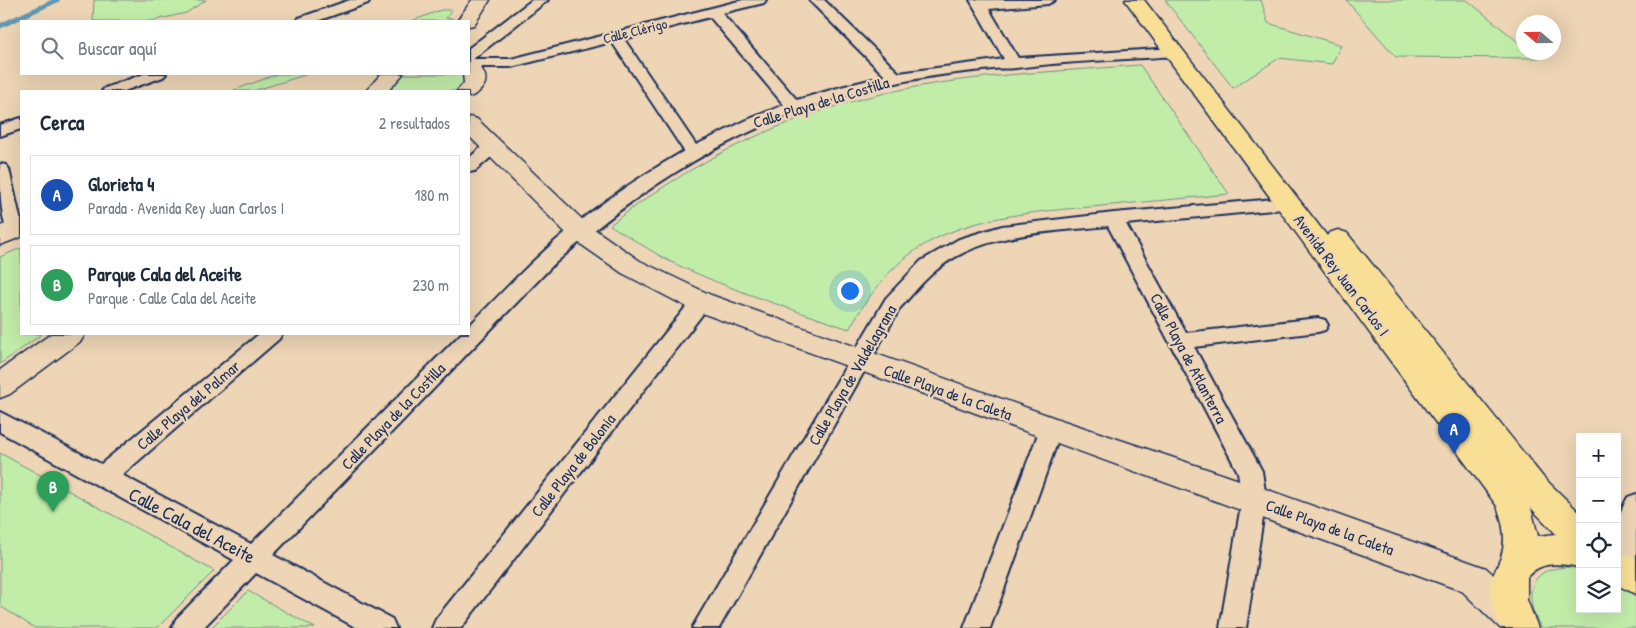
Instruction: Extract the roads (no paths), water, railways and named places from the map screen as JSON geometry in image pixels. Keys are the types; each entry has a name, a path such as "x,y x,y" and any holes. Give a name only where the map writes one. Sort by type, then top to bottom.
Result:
{"main road":[{"name":"Avenida Rey Juan Carlos I","path":"1134,0 1511,499 1520,521 1522,541 1515,564 1508,577 1508,599 1517,623"},
{"name":"Avenida Rey Juan Carlos I","path":"1151,0 1524,477 1575,545 1537,551 1515,564"},
{"path":"1620,568 1636,578"}],"street":[{"path":"307,20 363,0"},
{"path":"468,20 481,0"},
{"path":"470,54 541,0"},
{"name":"Calle Clérigo","path":"470,76 511,63 759,0"},
{"path":"816,0 895,78"},
{"path":"1014,64 978,3 1048,0"},
{"path":"712,12 794,107"},
{"path":"615,36 693,152"},
{"name":"Calle Playa de la Costilla","path":"185,628 546,260 578,230 646,180 693,152 745,126 794,107 837,93 895,78 944,70 1174,52"},
{"name":"Calle Clérigo","path":"470,76 511,63"},
{"path":"113,90 155,75"},
{"path":"0,131 20,123"},
{"name":"Calle Playa de la Caleta","path":"470,125 578,230 630,267 701,302 1474,579 1517,623"},
{"path":"470,166 492,147"},
{"path":"0,169 12,231"},
{"name":"Calle Playa de Valdelagrana","path":"705,628 893,303 928,266 966,243 1002,232 1114,219 1288,204"},
{"name":"Calle Playa de Atlanterra","path":"1114,219 1250,471 1254,500 1233,628"},
{"name":"Calle Playa de Bolonia","path":"445,628 701,302"},
{"path":"1179,341 1318,325"},
{"path":"0,386 70,335"},
{"name":"Calle Playa del Palmar","path":"103,477 271,335"},
{"name":"Calle Cala del Aceite","path":"0,421 383,628"},
{"path":"978,628 1051,429"},
{"path":"1621,530 1636,504"},
{"path":"1621,534 1636,559"},
{"path":"1474,579 1515,564"}],"waterway":[{"path":"0,26 57,0"}],"place":[{"name":"Glorieta 4","path":"1454,454"},
{"name":"Parque Cala del Aceite","path":"53,512"}]}
